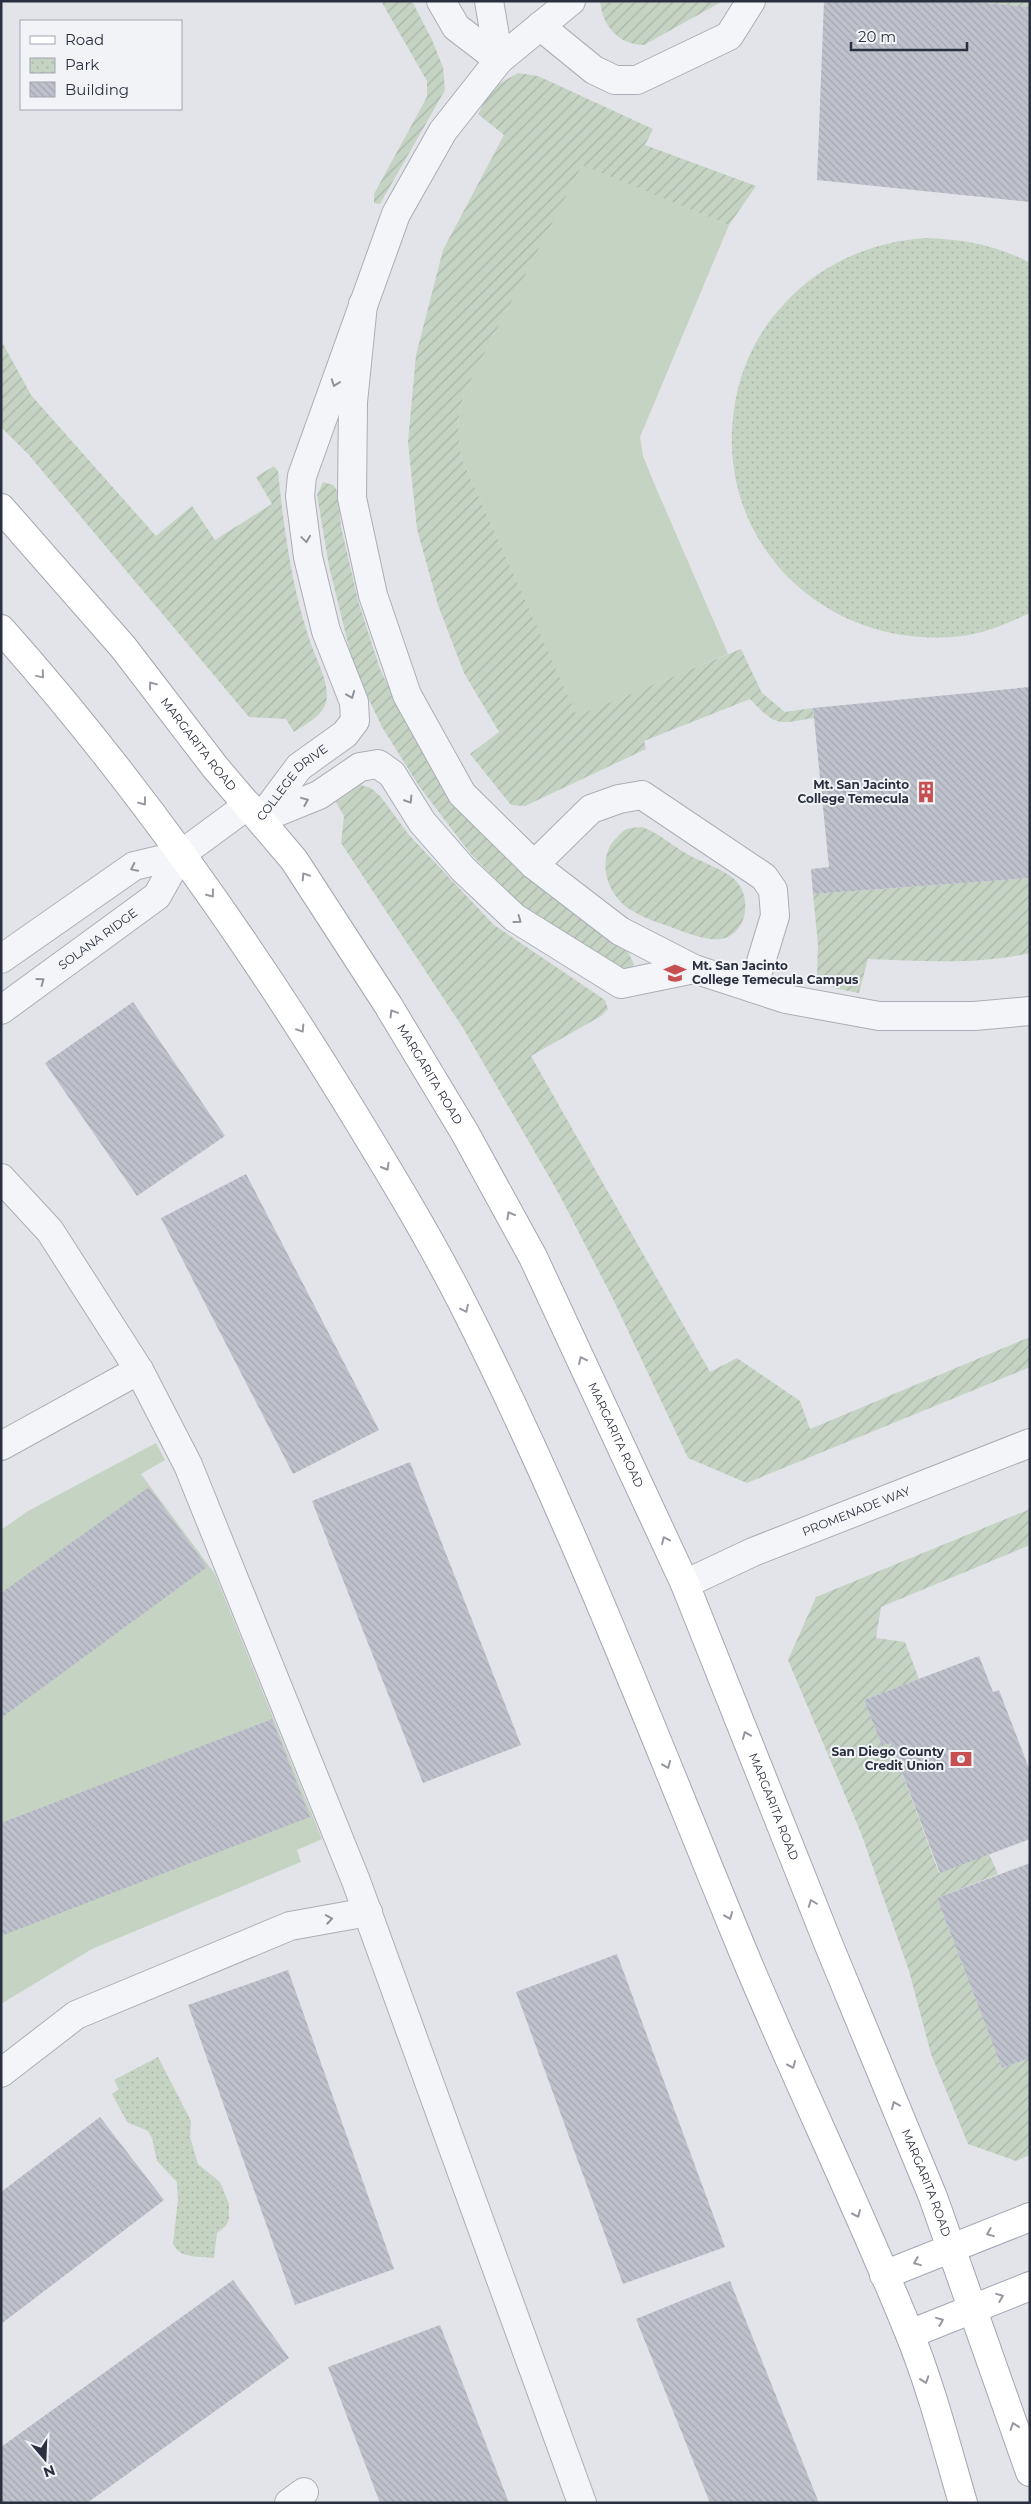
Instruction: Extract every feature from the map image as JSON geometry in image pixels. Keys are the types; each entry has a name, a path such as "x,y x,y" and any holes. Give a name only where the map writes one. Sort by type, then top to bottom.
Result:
{"main road":[{"name":"MARGARITA ROAD","path":"1,508 123,647 215,767 299,868 388,1005 470,1141 533,1257 685,1584 830,1948 933,2197 1030,2472"},
{"path":"1,629 40,673 145,804 180,855 222,908 303,1031 384,1162 462,1301 526,1434 608,1621 753,1976 910,2334 964,2503"},
{"path":"884,2275 1030,2217"},
{"path":"910,2334 1030,2286"}],"street":[{"path":"441,1 456,27 499,60"},
{"path":"489,1 499,60"},
{"path":"570,1 499,60 443,131 396,214 363,304 353,402 352,498 373,595 407,695 462,794 534,865 620,931 694,969 786,999 879,1016 974,1016 1030,1011"},
{"path":"540,26 594,70 616,80 637,80 729,36 751,1"},
{"name":"COLLEGE DRIVE","path":"254,812 299,767 345,734 355,721 354,702 326,631 308,557 300,496 302,476 363,304"},
{"name":"COLLEGE DRIVE","path":"254,812 319,795 360,767 378,764 392,774 422,822 463,869 515,918 621,984 694,969"},
{"path":"534,865 591,809 619,799 642,795 764,877 773,890 775,916 753,988"},
{"name":"SOLANA RIDGE","path":"1,958 134,866 180,855 254,812"},
{"name":"SOLANA RIDGE","path":"1,1010 156,896 180,855"},
{"path":"1,1178 50,1231 139,1370 188,1465 368,1912 582,2503"},
{"path":"1,1446 139,1370"},
{"name":"PROMENADE WAY","path":"685,1584 753,1552 1030,1443"},
{"path":"1,2073 76,2016 290,1926 368,1912"}],"green space":[{"path":"381,1 412,1 432,40 443,67 445,90 380,204 374,203 374,194 427,97 427,81"},
{"path":"600,1 723,1 644,45 626,42 613,32 604,18"},
{"path":"965,1 1030,1 1030,7"},
{"path":"518,73 538,76 653,129 645,145 756,186 729,225 582,165 466,389 459,422 461,457 577,716 741,649 762,693 785,712 813,708 814,718 785,722 778,721 766,715 750,699 644,741 646,749 525,806 511,805 470,754 499,732 464,673 438,605 417,529 408,442 416,355 443,250 504,135 478,114 492,88"},
{"path":"582,164 729,225 640,437 643,456 728,654 577,717 461,457 459,422 466,389"},
{"path":"925,238 952,240 992,247 1030,263 1030,613 992,629 972,635 951,637 904,635 860,624 821,604 787,576 760,542 742,502 733,458 734,410 740,380 751,352 775,314 799,289 831,266 849,257 886,244"},
{"path":"1,340 31,395 156,536 192,506 215,540 272,504 256,477 274,466 278,471 286,538 299,604 326,688 327,695 324,707 313,719 294,732 286,719 249,717 28,454 1,427"},
{"path":"323,482 333,485 338,492 341,527 359,604 380,669 408,726 438,776 487,837 548,895 627,950 634,964 631,969 616,971 521,905 470,853 419,786 382,727 354,668 329,566 317,495"},
{"path":"360,785 371,788 381,797 409,835 494,925 605,1000 608,1009 601,1016 531,1056 710,1372 737,1358 800,1401 810,1429 1030,1337 1030,1367 747,1483 688,1458 613,1299 559,1194 463,1028 341,843 344,816 336,802"},
{"path":"642,827 654,832 687,854 717,868 734,879 743,893 745,901 744,918 735,932 723,939 700,937 643,917 622,903 615,895 606,875 607,854 611,845 623,831"},
{"path":"1030,878 1030,953 970,961 868,959 859,993 838,989 821,982 817,975 818,945 813,894"},
{"path":"156,1443 165,1460 141,1474 215,1574 322,1839 297,1850 301,1862 92,1949 1,2004 1,1530 28,1511"},
{"path":"1030,1509 1030,1545 881,1607 876,1638 905,1642 919,1679 864,1700 882,1746 891,1743 939,1873 989,1854 998,1874 937,1898 1002,2068 1030,2058 1030,2155 1016,2161 968,2144 931,2054 909,1971 861,1833 788,1660 816,1597"},
{"path":"158,2057 191,2121 190,2137 198,2164 220,2182 229,2204 229,2219 226,2226 217,2233 214,2258 190,2256 179,2252 176,2248 173,2243 178,2200 177,2182 157,2161 152,2138 148,2131 127,2122 112,2094 119,2089 114,2080"}],"building":[{"path":"824,1 965,1 1030,7 1030,202 817,180"},
{"name":"Mt. San Jacinto College Temecula","path":"1030,687 1030,878 813,894 811,869 829,867 813,708"},
{"path":"133,1002 225,1136 137,1196 45,1063"},
{"path":"246,1174 379,1430 293,1474 161,1218"},
{"path":"410,1462 521,1745 423,1783 312,1501"},
{"path":"149,1487 207,1567 1,1718 1,1593"},
{"name":"San Diego County Credit Union","path":"979,1656 993,1692 999,1690 1030,1771 1030,1839 940,1873 891,1743 882,1746 864,1700"},
{"path":"272,1719 310,1817 1,1936 1,1823"},
{"path":"1030,1863 1030,2058 1002,2068 937,1898"},
{"path":"617,1954 725,2247 623,2284 516,1992"},
{"path":"288,1970 394,2269 295,2305 188,2005"},
{"path":"100,2117 164,2200 1,2324 1,2192"},
{"path":"233,2280 289,2358 87,2503 1,2503 1,2447"},
{"path":"730,2281 819,2503 710,2503 636,2319"},
{"path":"440,2325 509,2503 380,2503 328,2367"}],"place":[{"name":"Mt. San Jacinto College Temecula","path":"926,792"},
{"name":"Mt. San Jacinto College Temecula Campus","path":"675,973"},
{"name":"San Diego County Credit Union","path":"961,1759"}]}
